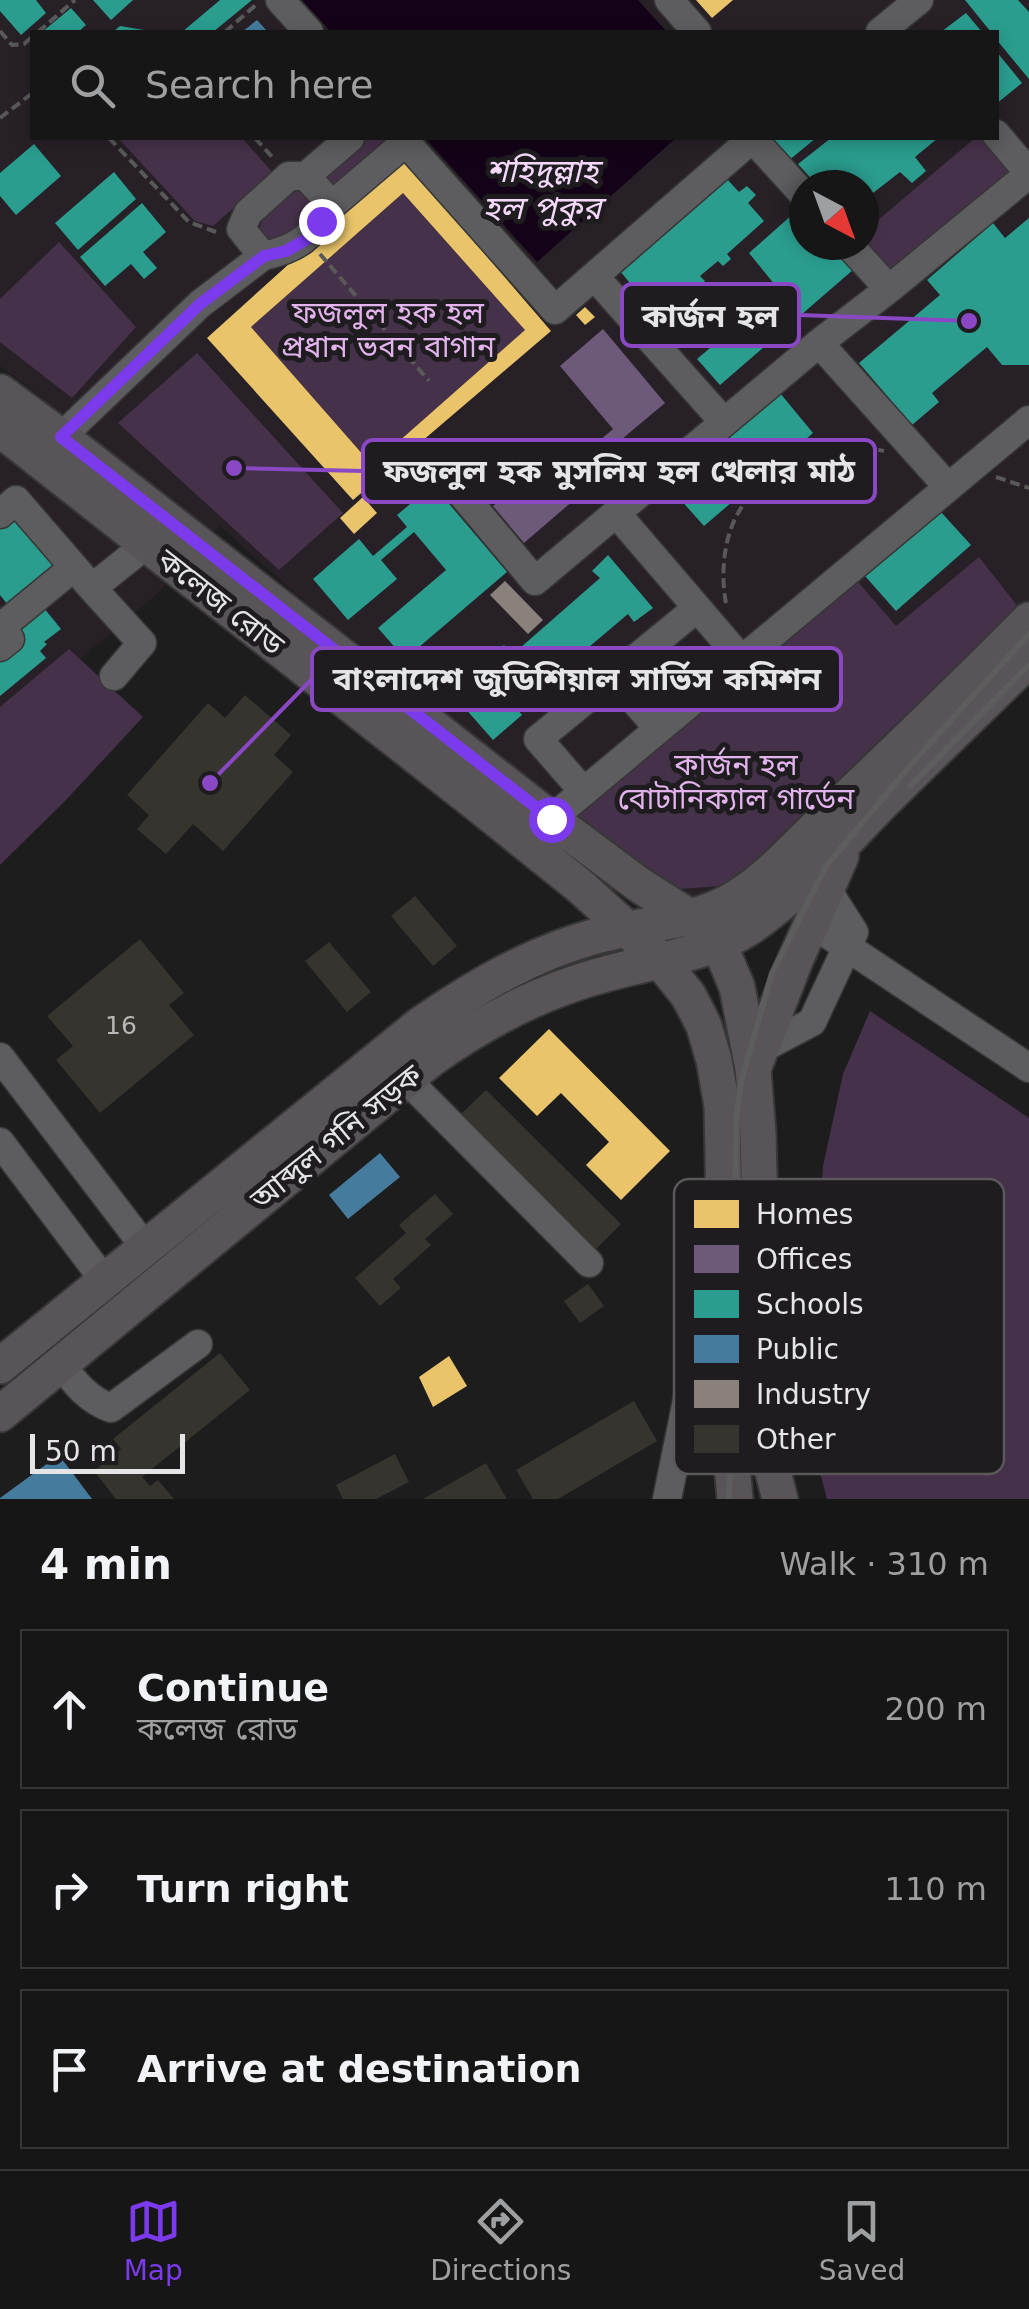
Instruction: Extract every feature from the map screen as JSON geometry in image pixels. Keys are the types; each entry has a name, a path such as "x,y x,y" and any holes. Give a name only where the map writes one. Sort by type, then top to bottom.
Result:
{"main road":[{"name":"কলেজ রোড","path":"0,392 551,819 688,916 719,944"},
{"name":"কলেজ রোড","path":"0,429 581,887 659,959 688,995 704,1026 719,1083 724,1179"},
{"name":"আব্দুল গনি সড়ক","path":"0,1366 420,1025 461,997 533,958 594,937 688,916 729,902 768,873 1029,620"},
{"name":"আব্দুল গনি সড়ক","path":"0,1414 460,1038 516,1006 570,984 719,944 748,928 850,836 1029,659"},
{"path":"757,1059 850,836"},
{"path":"719,944 757,1059 759,1179"},
{"name":"কলেজ রোড","path":"733,1474 735,1499"},
{"path":"774,1474 780,1499"}],"lane":[{"path":"280,0 307,30"},
{"path":"669,0 694,30"},
{"path":"451,481 535,581 818,343 1029,173 999,138"},
{"path":"264,256 241,230 248,213 289,176 306,176 348,140"},
{"path":"61,437 200,304 264,256 286,251 307,239 332,206 404,140 556,310 751,140"},
{"path":"755,140 789,178"},
{"path":"306,176 332,206"},
{"path":"863,260 889,289"},
{"path":"595,276 724,422"},
{"path":"818,343 948,487"},
{"path":"551,819 1029,420"},
{"path":"0,514 16,500 142,643 114,676"},
{"path":"616,513 742,660"},
{"path":"0,647 10,638 1,627 147,544"},
{"path":"584,792 538,739 697,608"},
{"path":"614,678 658,729"},
{"path":"757,1059 812,1022 848,948 854,932 826,888"},
{"path":"811,923 1029,1068"},
{"path":"0,1057 144,1247"},
{"path":"408,1080 588,1264"},
{"path":"0,1142 104,1280"},
{"path":"60,1364 86,1394 111,1408 198,1344"},
{"path":"668,1499 674,1468"}],"path":[{"path":"41,30 76,0"},
{"path":"228,30 262,0"},
{"path":"0,31 12,45 30,39"},
{"path":"0,118 30,95"},
{"path":"111,140 190,222 218,233 241,230"},
{"path":"307,239 429,381"},
{"path":"728,614 724,570 732,526 743,504 761,486 781,470 828,450 853,448 891,454"},
{"path":"975,465 1029,488"}],"shaded area":[{"path":"0,0 1029,0 1029,602 893,738 720,897 684,902 371,661 220,526 157,594 0,726 0,434 44,399 0,366"}],"green space":[{"path":"120,140 244,140 273,173 213,226 195,221"},
{"path":"355,140 390,140 329,193 320,170"},
{"path":"973,140 987,140 1011,170 892,272 879,257 879,219"},
{"path":"299,190 318,209 276,248 259,232 261,225 273,206"},
{"name":"ফজলুল হক হল প্রধান ভবন বাগান","path":"403,193 525,330 372,465 251,327"},
{"path":"59,242 136,327 72,398 0,342 0,299"},
{"path":"197,353 343,513 279,570 118,423"},
{"name":"কার্জন হল বোটানিক্যাল গার্ডেন","path":"979,557 1023,613 733,885 667,890 572,822 852,575 896,626"},
{"path":"69,649 143,717 0,865 0,707"},
{"path":"870,1011 1029,1118 1029,1499 827,1499 820,1474 1004,1474 1004,1179 822,1179 843,1074"}],"water":[{"path":"302,0 638,0 665,30 329,30"},
{"name":"শহিদুল্লাহ হল পুকুর","path":"427,140 674,140 537,262"}],"building: Homes":[{"path":"696,0 733,0 712,18"},
{"path":"404,160 551,331 353,500 207,338","holes":["403,193 525,330 372,465 251,327"]},
{"path":"585,307 595,317 585,325 576,315"},
{"path":"363,497 377,513 354,534 340,518"},
{"path":"549,1029 670,1151 621,1200 586,1165 609,1142 561,1093 537,1116 499,1078"},
{"path":"449,1356 467,1386 433,1407 419,1377"}],"building: Offices":[{"path":"603,329 665,403 622,439 632,450 524,543 493,506 535,470 548,485 613,429 560,366"}],"building: Schools":[{"path":"0,0 36,0 46,13 21,35 0,11"},
{"path":"93,0 133,0 111,20"},
{"path":"220,0 252,0 215,30 184,30"},
{"path":"965,0 1018,0 1029,12 1029,79 999,43 999,30 989,30"},
{"path":"71,8 86,25 80,30 44,30"},
{"path":"966,13 980,30 944,30"},
{"path":"999,55 1022,83 999,102"},
{"path":"764,140 814,140 782,166"},
{"path":"828,140 936,140 915,157 926,171 912,183 900,172 879,188 879,170 803,170 798,164"},
{"path":"34,144 61,176 16,215 0,196 0,173"},
{"path":"114,172 136,199 78,250 55,223"},
{"path":"724,176 739,192 747,186 756,195 748,203 764,221 727,254 731,259 723,266 718,261 700,276 705,281 699,287 694,282 655,314 639,294 633,301 627,294 633,287 616,266"},
{"path":"142,203 166,232 143,252 157,268 144,279 131,264 105,286 80,257"},
{"path":"789,218 789,260 846,260 854,269 720,385 697,359 779,290 749,253"},
{"path":"1029,218 1029,365 1002,365 987,347 932,393 939,402 912,425 859,363 940,295 927,280 993,223 1005,238"},
{"path":"775,387 813,433 784,458 778,451 726,495 732,502 704,526 663,480"},
{"path":"433,485 507,572 405,659 378,628 446,570 414,532 381,560 397,579 348,620 313,579 359,539 373,556 407,527 397,515"},
{"path":"30,501 77,558 12,610 0,595 0,525"},
{"path":"940,511 971,545 896,611 865,576"},
{"path":"608,555 653,608 634,622 628,614 544,685 551,694 531,710 487,662 504,645 512,655 600,578 592,571"},
{"path":"39,602 61,629 44,642 47,644 40,651 46,658 0,696 0,661 18,645 6,629"},
{"path":"471,654 522,715 493,740 441,681"}],"building: Public":[{"path":"257,20 266,30 244,30"},
{"path":"380,1153 400,1177 348,1219 329,1195"},
{"path":"59,1455 92,1499 0,1499 0,1498"}],"building: Industry":[{"path":"505,581 543,620 528,634 490,595"}],"building: Other":[{"path":"245,695 291,735 274,755 293,772 223,851 193,824 166,854 137,829 149,815 127,795 208,703 225,718"},
{"path":"415,896 457,946 433,966 391,916"},
{"path":"140,939 184,993 169,1005 194,1035 100,1113 56,1060 73,1046 47,1016"},
{"path":"329,942 371,992 347,1012 305,961"},
{"path":"486,1090 621,1224 592,1253 456,1119"},
{"path":"435,1194 453,1214 425,1239 431,1245 393,1279 401,1288 380,1306 355,1278 406,1233 399,1225"},
{"path":"588,1284 604,1306 580,1323 564,1301"},
{"path":"220,1353 250,1390 142,1477 150,1486 158,1480 174,1499 116,1499 94,1471 121,1449 113,1439"},
{"path":"634,1401 657,1441 558,1499 533,1499 516,1470"},
{"path":"395,1454 409,1482 376,1499 343,1499 336,1485"},
{"path":"486,1463 507,1499 423,1499"}],"railway":[{"path":"736,1179 741,1082 772,973 827,865 1029,634"},
{"path":"910,786 1029,665"},
{"path":"729,1499 730,1474"}],"place":[{"name":"কার্জন হল","path":"969,321"},
{"name":"ফজলুল হক মুসলিম হল খেলার মাঠ","path":"234,468"},
{"name":"বাংলাদেশ জুডিশিয়াল সার্ভিস কমিশন","path":"210,783"}],"route":[{"path":"321,221 307,239 286,251 264,256 200,304 61,437 551,819"}]}
